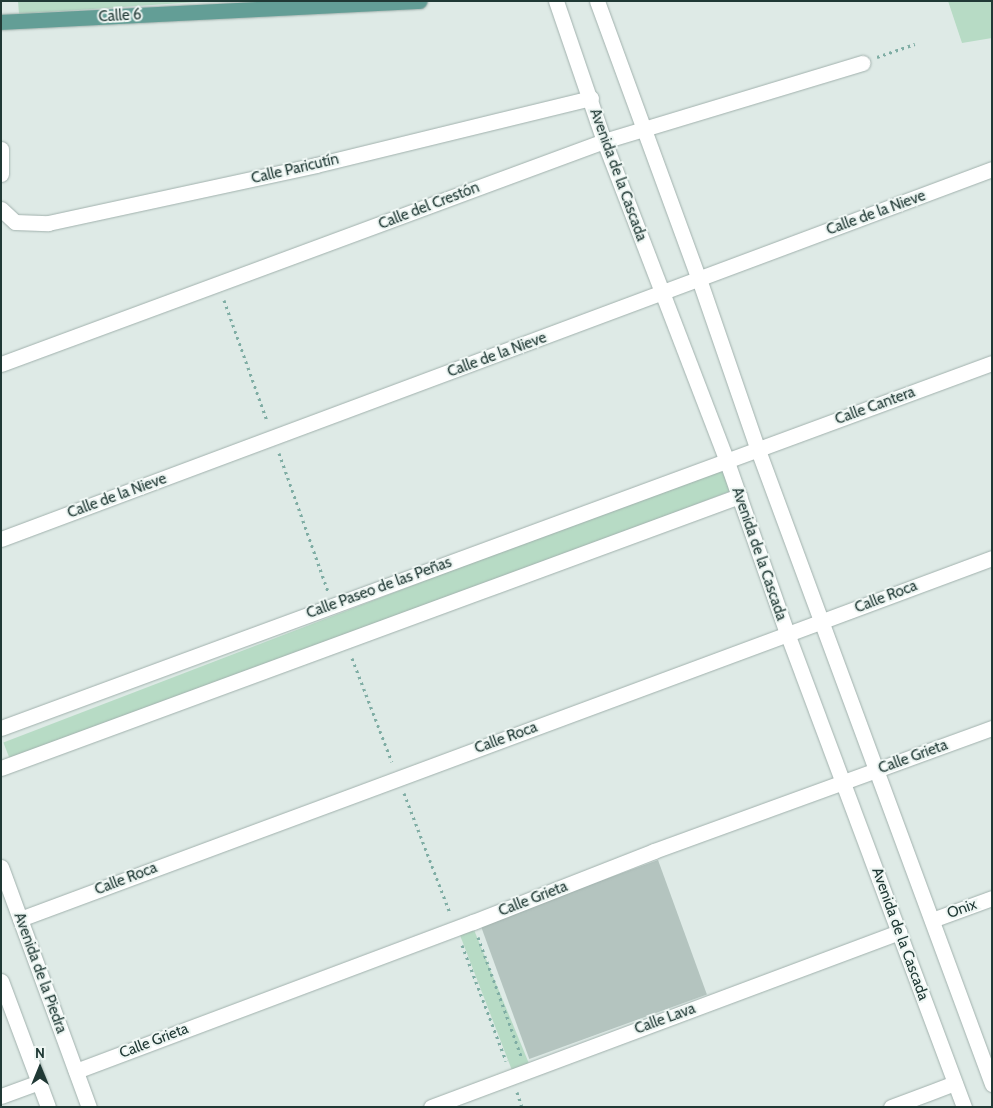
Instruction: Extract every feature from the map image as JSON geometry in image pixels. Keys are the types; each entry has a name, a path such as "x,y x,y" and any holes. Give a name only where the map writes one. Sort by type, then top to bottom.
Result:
{"main road":[{"name":"Calle 6","path":"1,22 419,1"}],"street":[{"name":"Avenida de la Cascada","path":"556,1 604,140 726,459 787,633 964,1107"},
{"path":"597,1 758,450 990,1074"},
{"name":"Calle del Crestón","path":"1,364 219,285 604,140 862,62"},
{"name":"Calle Paricutín","path":"1,209 15,222 48,223 316,165 591,98"},
{"path":"1,149 1,174"},
{"name":"Calle de la Nieve","path":"1,539 992,169"},
{"name":"Calle Cantera","path":"758,450 992,363"},
{"name":"Calle Paseo de las Peñas","path":"1,728 726,459 758,450"},
{"path":"1,768 739,496"},
{"name":"Calle Roca","path":"20,919 992,558"},
{"name":"Calle Grieta","path":"76,1071 473,922 654,851 992,728"},
{"name":"Avenida de la Piedra","path":"1,867 89,1107"},
{"name":"Onix","path":"932,920 992,898"},
{"name":"Calle Lava","path":"431,1107 899,932"},
{"path":"1,981 48,1107"},
{"path":"1,1096 38,1082"},
{"path":"891,1107 955,1083"}],"path":[{"path":"862,62 915,44"},
{"path":"219,285 333,605"},
{"path":"346,642 456,928 522,1107"},
{"path":"473,922 526,1071"}],"green space":[{"path":"18,1 211,1 19,14"},
{"path":"948,1 992,1 992,38 962,43"},
{"path":"726,465 735,489 13,767 3,742"},
{"path":"472,925 530,1066 513,1073 458,930"}],"building":[{"path":"658,860 707,994 529,1059 480,925"}]}
